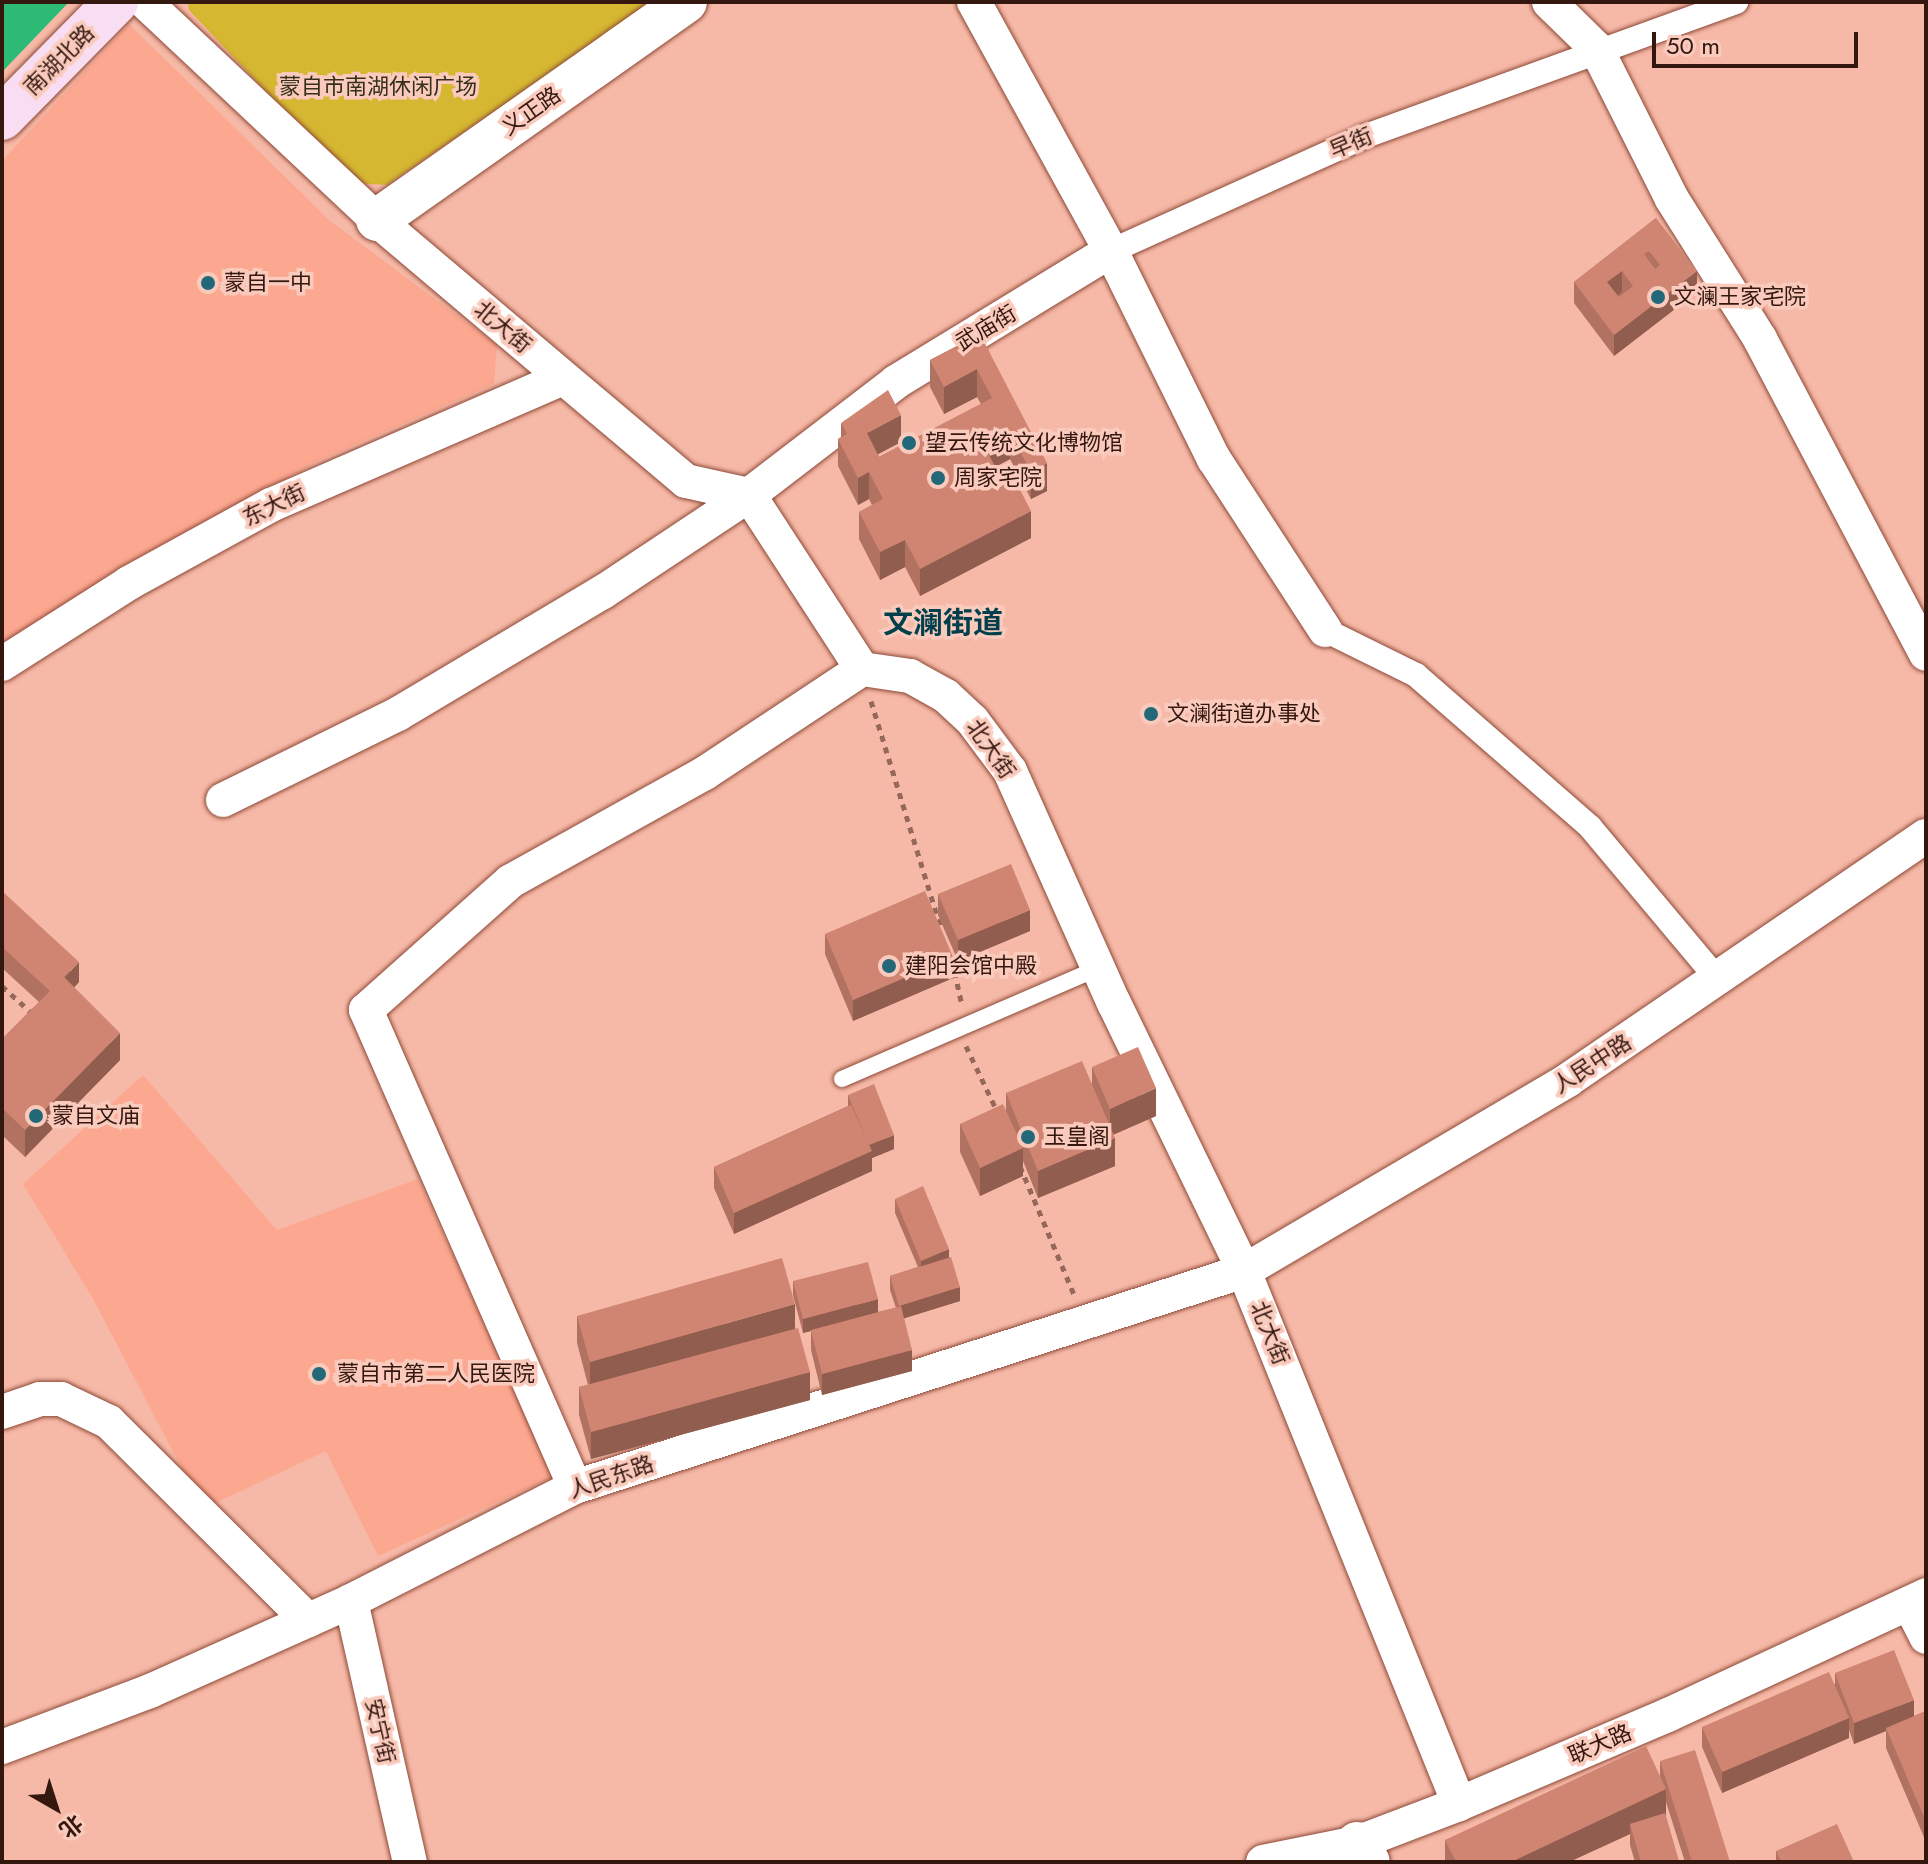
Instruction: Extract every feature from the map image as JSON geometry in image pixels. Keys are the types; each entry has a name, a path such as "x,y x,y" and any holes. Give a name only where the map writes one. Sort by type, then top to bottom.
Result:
{"main road":[{"name":"南湖北路","path":"2,118 116,2"}],"street":[{"name":"北大街","path":"145,2 377,220 686,481 749,495"},
{"name":"义正路","path":"377,220 686,2"},
{"path":"974,2 1111,251 1214,459 1325,630 1416,675 1523,774 1590,827 1719,981"},
{"path":"1549,2 1596,48 1672,199 1760,339 1926,654"},
{"name":"早街","path":"1111,251 1363,137 1596,48 1736,2"},
{"name":"武庙街","path":"223,800 398,714 603,592 749,495 896,382 1111,251"},
{"name":"东大街","path":"2,664 129,583 271,505 563,378"},
{"path":"575,1487 366,1010 511,881 705,773 862,669 749,495"},
{"name":"北大街","path":"862,669 910,676 946,696 972,720 1010,771 1099,968 1244,1271 1459,1804"},
{"name":"人民中路","path":"1244,1271 1568,1080 1719,981 1926,836"},
{"name":"人民东路","path":"2,1747 150,1691 351,1601 575,1487 1244,1271"},
{"path":"2,1412 40,1399 61,1399 109,1422 308,1620"},
{"path":"1918,1600 1926,1637"},
{"name":"联大路","path":"1263,1862 1363,1853 1459,1804 1918,1600"},
{"name":"安宁街","path":"351,1601 410,1862"}],"lane":[{"path":"842,1079 1099,968"}],"path":[{"path":"862,669 946,943"},
{"path":"951,958 961,987 968,1057 1001,1120"},
{"path":"2,986 39,1020"},
{"path":"1019,1163 1086,1322"}],"shaded area":[{"path":"2,2 69,2 2,72"},
{"name":"蒙自一中","path":"129,24 330,221 497,345 494,384 318,461 161,547 2,645 2,161"},
{"name":"蒙自市第二人民医院","path":"143,1075 277,1230 418,1179 553,1477 378,1556 326,1451 209,1506 192,1488 92,1297 23,1184"}],"green space":[{"name":"蒙自市南湖休闲广场","path":"188,2 653,2 387,185 352,183 189,10"}],"building":[{"path":"1656,218 1697,271 1614,335 1574,282","holes":["1649,251 1660,265 1655,269 1644,254","1622,271 1633,286 1619,297 1607,282"]},
{"name":"周家宅院","path":"980,334 1047,463 1031,472 1010,432 984,446 1002,479 1012,474 1031,511 920,569 905,540 880,552 859,512 883,499 869,472 858,478 838,439 847,434 841,423 888,390 901,415 867,433 879,457 992,398 977,369 944,387 930,360"},
{"path":"1011,864 1030,910 958,940 938,894"},
{"path":"2,891 79,962 50,991 2,947"},
{"name":"建阳会馆中殿","path":"925,891 953,957 853,1000 825,934"},
{"path":"64,977 120,1033 25,1130 2,1108 2,1039"},
{"path":"1138,1047 1156,1088 1110,1109 1092,1067"},
{"path":"1082,1061 1115,1138 1038,1171 1006,1093"},
{"path":"874,1084 894,1135 869,1145 848,1095"},
{"path":"1003,1104 1023,1148 980,1168 960,1124"},
{"path":"851,1105 872,1151 734,1213 714,1167"},
{"path":"923,1186 949,1249 921,1261 895,1199"},
{"path":"951,1257 960,1287 899,1306 890,1276"},
{"path":"782,1258 795,1304 590,1362 577,1316"},
{"path":"868,1262 878,1299 803,1319 793,1281"},
{"path":"901,1306 912,1350 822,1374 811,1330"},
{"path":"798,1328 810,1372 591,1432 579,1387"},
{"path":"1894,1650 1914,1700 1854,1723 1835,1673"},
{"path":"1829,1672 1849,1718 1722,1772 1702,1727"},
{"path":"1926,1711 1926,1822 1886,1728"},
{"path":"1646,1746 1666,1789 1511,1862 1456,1862 1445,1840"},
{"path":"1695,1750 1730,1862 1692,1862 1660,1761"},
{"path":"1665,1813 1679,1862 1641,1862 1630,1824"},
{"path":"1837,1824 1854,1862 1781,1862 1776,1851"}],"place":[{"name":"蒙自一中","path":"208,283"},
{"name":"文澜王家宅院","path":"1658,297"},
{"name":"望云传统文化博物馆","path":"909,443"},
{"name":"周家宅院","path":"938,478"},
{"name":"文澜街道办事处","path":"1151,714"},
{"name":"建阳会馆中殿","path":"889,966"},
{"name":"蒙自文庙","path":"36,1116"},
{"name":"玉皇阁","path":"1028,1137"},
{"name":"蒙自市第二人民医院","path":"319,1374"}],"district":[{"name":"文澜街道","path":"943,623"}]}
